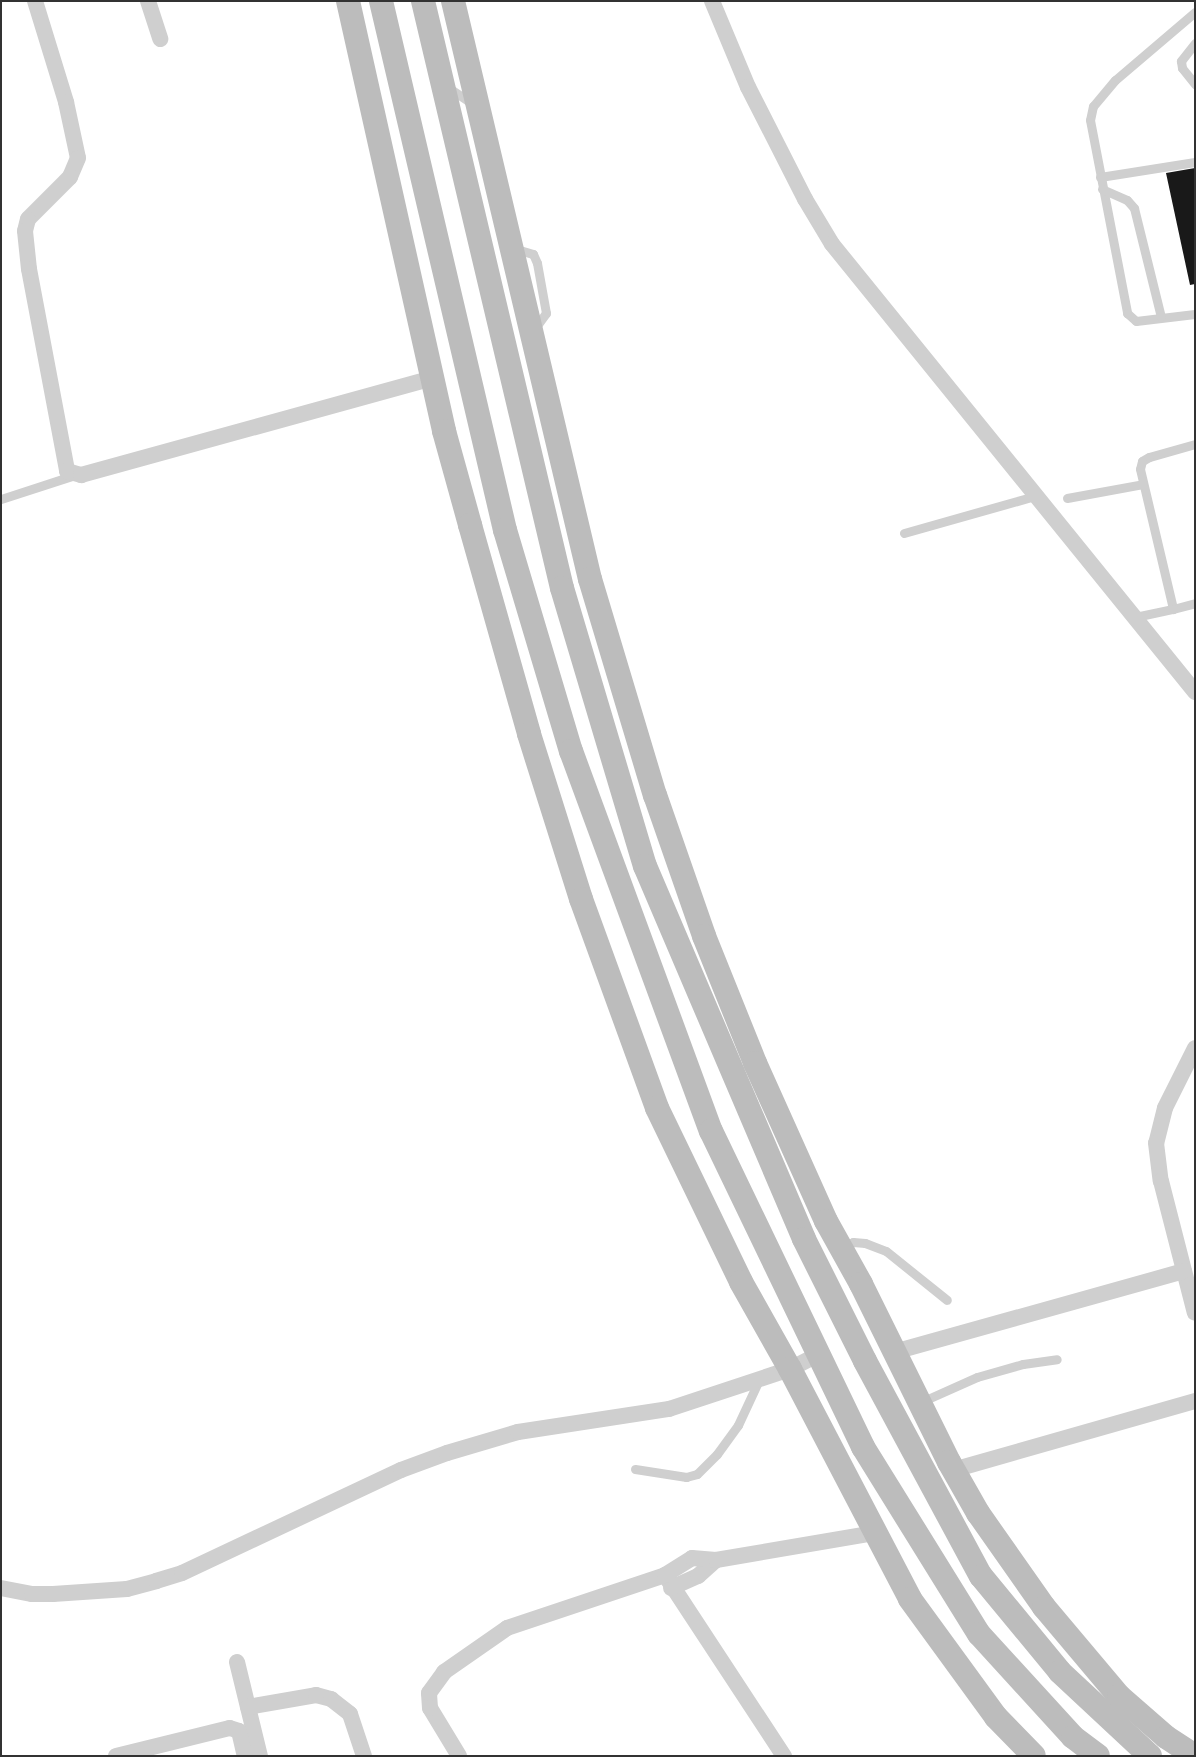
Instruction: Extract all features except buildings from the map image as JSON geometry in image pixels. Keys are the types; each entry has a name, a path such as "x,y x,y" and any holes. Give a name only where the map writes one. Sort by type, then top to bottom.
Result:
{"street":[{"path":"148,1 160,38"},
{"path":"348,1 444,431 529,734 606,972 657,1108 741,1282 790,1369 910,1599 996,1717 1034,1756"},
{"path":"380,1 505,530 571,751 710,1131 862,1447 979,1634 1072,1737 1098,1756"},
{"path":"423,1 562,588 645,866 804,1239 865,1361 981,1576 1060,1672 1150,1756"},
{"path":"453,1 530,334 590,579 658,804 737,1019 794,1152 953,1470 1010,1561 1119,1696 1166,1736 1195,1756"},
{"path":"712,1 756,102 832,244 1011,462 1035,496 1195,692"},
{"path":"40,2 66,102 78,158 70,177 28,219 26,246 63,461 67,471 76,475 433,378"},
{"path":"372,107 404,100"},
{"path":"1195,1048 1165,1108 1156,1143 1162,1181 1195,1314"},
{"path":"894,1352 1184,1271"},
{"path":"1,1588 32,1594 53,1594 126,1588 156,1581 182,1573 377,1481 448,1452 518,1432 669,1409 790,1369 818,1355"},
{"path":"953,1470 1195,1402"},
{"path":"459,1756 430,1708 429,1693 444,1672 517,1623 668,1582 692,1558 716,1560 874,1532"},
{"path":"668,1582 784,1756"},
{"path":"237,1662 260,1756"},
{"path":"248,1707 323,1696 350,1714 364,1756"},
{"path":"116,1756 167,1749 230,1728 239,1731 245,1756"}],"lane":[{"path":"1195,12 1114,80 1093,106 1090,134 1127,313 1136,321 1195,314"},
{"path":"1195,43 1181,61 1182,68 1195,84"},
{"path":"442,84 477,107"},
{"path":"1100,177 1195,162"},
{"path":"1102,189 1127,200 1134,208 1161,317"},
{"path":"1173,608 1140,469 1144,459 1195,444"},
{"path":"1,499 76,475"},
{"path":"1067,498 1143,484"},
{"path":"904,533 1035,496"},
{"path":"1135,617 1195,603"},
{"path":"841,1249 853,1242 865,1242 886,1251 947,1300"},
{"path":"919,1403 977,1377 1023,1364 1057,1359"},
{"path":"635,1469 686,1477 701,1471 738,1425 760,1378"}]}
